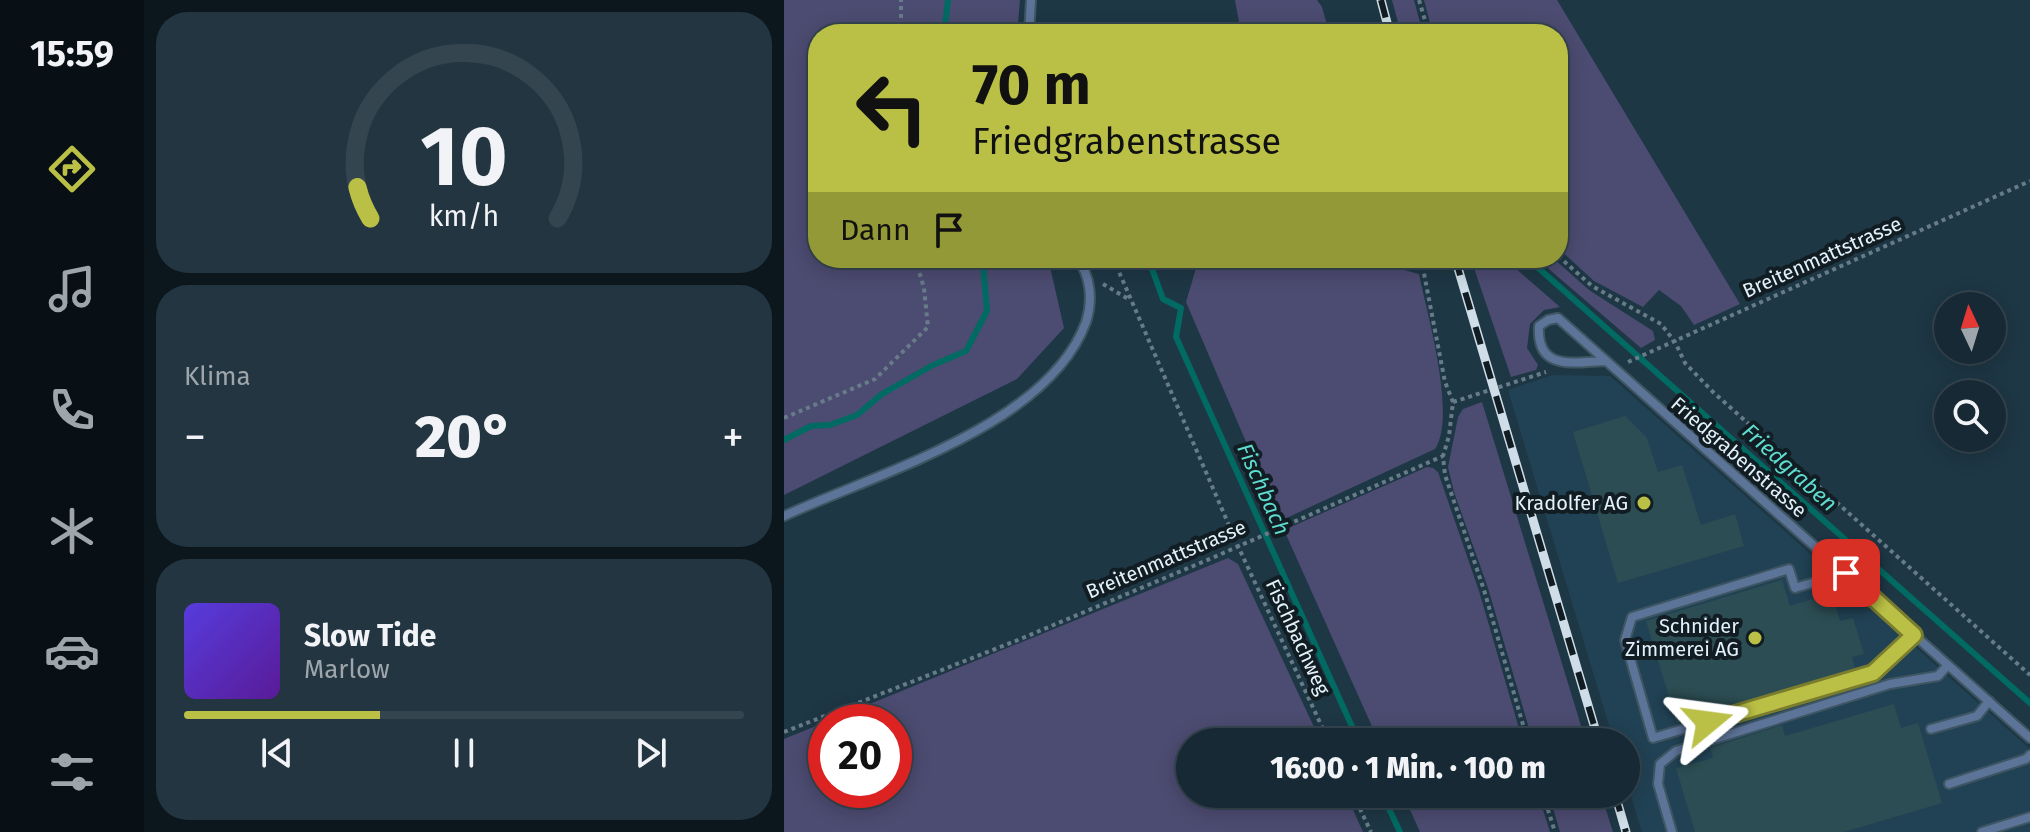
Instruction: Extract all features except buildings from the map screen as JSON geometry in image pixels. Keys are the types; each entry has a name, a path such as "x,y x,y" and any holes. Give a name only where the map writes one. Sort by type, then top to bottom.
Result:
{"lane":[{"path":"1030,24 1031,0"},
{"path":"784,516 960,441 994,422 1032,393 1064,360 1081,335 1090,311 1090,289 1082,268"},
{"name":"Friedgrabenstrasse","path":"1564,362 1549,358 1542,349 1539,326 1548,320 1558,318 2030,738"},
{"path":"1564,362 1606,361"},
{"path":"1846,573 1795,588 1789,569 1632,617 1625,640 1653,738 1873,673 1914,635"},
{"path":"1672,832 1658,784 1660,764 1676,751 1890,684 1938,676 1948,665"},
{"path":"1931,729 1977,716 1989,701"},
{"path":"1949,784 2026,759 2030,755"},
{"path":"1982,832 2030,817"}],"path":[{"path":"901,0 901,24"},
{"path":"1419,0 1426,24"},
{"name":"Breitenmattstrasse","path":"1627,363 2030,181"},
{"path":"1568,265 1592,286 1661,324 1675,342 1685,363 1713,392 2030,675"},
{"path":"784,418 875,379 928,327 924,288 918,268"},
{"name":"Fischbachweg","path":"1117,268 1238,546 1322,728"},
{"path":"1423,268 1445,382 1453,402 1443,456 1445,475 1484,590 1524,728"},
{"path":"1086,275 1132,301"},
{"path":"1453,402 1547,372 1564,362"},
{"name":"Breitenmattstrasse","path":"784,732 1018,640 1443,456"},
{"path":"1360,808 1371,832"},
{"path":"1547,808 1555,832"}],"shaded area":[{"path":"784,0 1020,0 1018,24 808,24 808,268 1050,268 1064,328 1017,379 784,495"},
{"path":"1235,0 1317,0 1327,24 1225,24 1239,22"},
{"path":"1392,0 1414,0 1420,24 1398,24"},
{"path":"1424,0 1557,0 1740,304 1694,325 1681,306 1659,290 1643,307 1594,281 1568,257 1568,24 1430,24"},
{"path":"1196,268 1396,268 1419,274 1442,390 1441,434 1435,449 1280,521 1186,302"},
{"path":"1474,268 1515,268 1560,307 1544,310 1530,324 1527,348 1538,365 1536,370 1511,377"},
{"path":"1548,268 1564,268 1589,290 1653,331 1655,340 1641,348"},
{"path":"1553,375 1610,376 2030,749 2030,832 1642,832 1635,808 1640,808 1640,728 1610,728 1508,390"},
{"path":"1482,402 1582,728 1529,728 1448,467 1458,417 1463,409"},
{"path":"1427,467 1438,472 1479,591 1519,728 1373,728 1284,530"},
{"path":"1228,558 1238,564 1314,728 1176,728 1176,808 1352,808 1363,832 784,832 784,739 808,729 808,808 912,808 912,704 870,704"},
{"path":"1409,808 1542,808 1550,832 1420,832"},
{"path":"1553,808 1605,808 1613,832 1560,832"}],"waterway":[{"name":"Fischbach","path":"945,24 948,0"},
{"path":"784,440 811,426 830,425 857,415 882,394 933,365 966,351 987,311 983,268"},
{"name":"Fischbach","path":"1152,268 1163,299 1181,308 1176,337 1353,728"},
{"name":"Friedgraben","path":"1538,268 2030,703"},
{"name":"Fischbach","path":"1389,808 1400,832"}],"railway":[{"path":"1381,0 1387,24"},
{"path":"1458,268 1595,728"},
{"path":"1619,808 1626,832"}],"place":[{"name":"Kradolfer AG","path":"1644,503"},
{"name":"Schnider Zimmerei AG","path":"1755,638"}],"route":[{"path":"1708,722 1873,673 1914,635 1846,573"}]}
